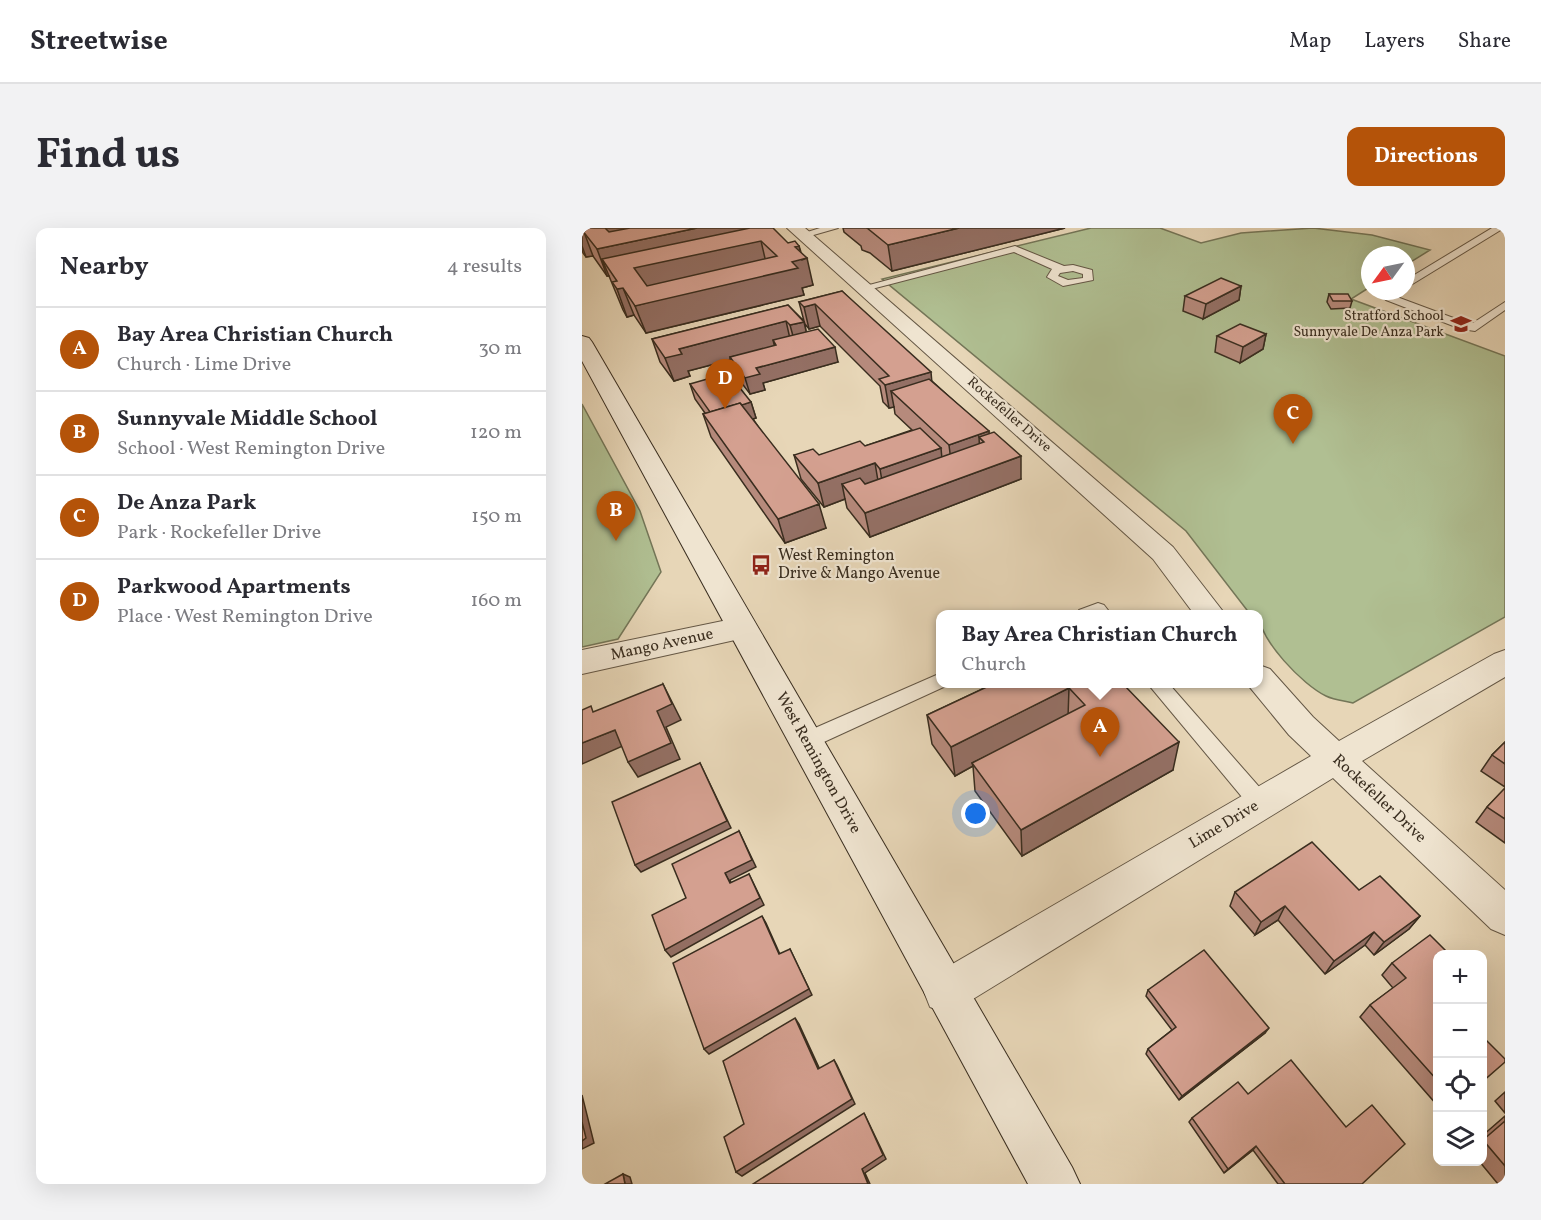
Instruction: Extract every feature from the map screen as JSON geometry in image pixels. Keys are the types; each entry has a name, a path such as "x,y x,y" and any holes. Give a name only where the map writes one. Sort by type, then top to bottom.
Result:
{"street":[{"name":"Rockefeller Drive","path":"799,231 1163,553 1206,610"},
{"name":"West Remington Drive","path":"582,342 945,992 1055,1184"},
{"name":"Mango Avenue","path":"582,662 742,628"},
{"name":"Lime Drive","path":"945,992 1260,803 1505,662"},
{"name":"Rockefeller Drive","path":"1263,682 1301,726 1505,916"}],"lane":[{"path":"799,231 833,228"},
{"path":"1415,279 1499,228"},
{"path":"864,288 1016,249 1062,269"},
{"path":"1395,300 1465,326 1475,327 1505,306"},
{"path":"806,741 936,682"},
{"path":"1161,688 1260,803"}],"green space":[{"path":"1091,228 1160,228 1201,243 1241,233 1313,228 1372,235 1415,246 1361,246 1361,293 1351,299 1505,356 1505,617 1353,703 1336,699 1326,696 1306,682 1284,661 1263,629 1263,610 1247,610 1186,531 882,279"},
{"path":"1415,246 1430,250 1415,259"},
{"path":"582,404 640,511 661,572 618,639 582,647"}],"building":[{"path":"582,228 605,228 609,232 630,228 697,228 597,249"},
{"path":"750,228 773,228 788,243 795,241 799,246 795,247 807,258 792,262 798,268 635,306 623,288 617,289 612,282 617,281 602,259","holes":["761,241 777,256 647,286 634,268"]},
{"path":"867,228 959,228 888,245"},
{"path":"1221,278 1241,286 1206,304 1185,296"},
{"path":"842,291 931,372 885,385 879,379 889,376 815,304 804,307 799,302"},
{"path":"1329,294 1348,294 1352,301 1333,301"},
{"path":"788,305 804,322 790,325 786,321 679,349 682,354 665,358 652,339"},
{"path":"1240,324 1266,334 1243,347 1217,336"},
{"path":"818,329 835,347 756,368 760,374 745,378 730,357 776,345 773,340"},
{"path":"728,373 751,402 710,412 690,384"},
{"path":"929,379 989,431 949,445 891,391"},
{"path":"740,403 819,504 778,519 703,414"},
{"path":"920,428 941,448 880,469 875,463 818,483 794,455 813,449 819,455 860,441 865,446"},
{"path":"994,432 1021,456 865,513 842,484 860,478 865,484 984,442 979,437"},
{"path":"663,684 672,704 657,711 671,743 628,762 615,730 582,743 582,710 591,706 593,712"},
{"path":"984,688 1069,688 951,747 927,715"},
{"path":"1069,688 1127,688 1179,742 1021,830 972,763 1085,705"},
{"path":"1505,742 1505,764 1492,755"},
{"path":"700,763 727,821 635,865 612,802"},
{"path":"1505,788 1505,819 1487,807"},
{"path":"739,831 752,860 725,873 730,883 749,874 760,898 665,950 652,915 686,898 672,864"},
{"path":"1312,842 1359,890 1380,876 1420,916 1384,942 1374,932 1334,961 1285,906 1261,922 1235,892"},
{"path":"762,916 779,954 790,949 809,989 704,1049 673,963"},
{"path":"1430,935 1445,950 1433,950 1433,1076 1370,1005 1406,978 1392,963"},
{"path":"1204,950 1269,1028 1182,1096 1148,1049 1176,1027 1148,990"},
{"path":"795,1018 818,1069 834,1060 852,1099 736,1172 724,1137 744,1124 723,1061"},
{"path":"1487,1041 1505,1059 1505,1062 1487,1078"},
{"path":"1291,1060 1346,1127 1372,1105 1405,1144 1362,1184 1285,1184 1256,1146 1228,1169 1192,1118 1238,1082 1248,1094"},
{"path":"864,1113 883,1155 862,1169 868,1184 753,1184"},
{"path":"1505,1121 1505,1166 1487,1145 1487,1137"},
{"path":"582,1122 586,1138 582,1141"},
{"path":"623,1174 625,1184 605,1184"}],"place":[{"name":"Stratford School Sunnyvale De Anza Park","path":"1461,324"},
{"name":"Parkwood Apartments","path":"725,409"},
{"name":"De Anza Park","path":"1293,444"},
{"name":"Sunnyvale Middle School","path":"616,541"},
{"name":"West Remington Drive & Mango Avenue","path":"761,565"},
{"name":"Bay Area Christian Church","path":"1100,757"}]}
